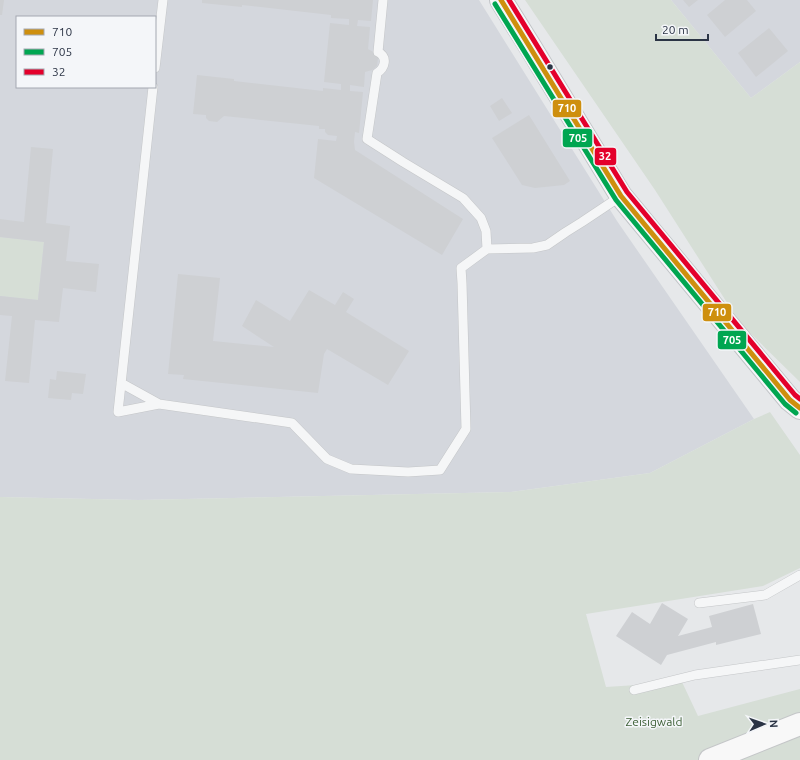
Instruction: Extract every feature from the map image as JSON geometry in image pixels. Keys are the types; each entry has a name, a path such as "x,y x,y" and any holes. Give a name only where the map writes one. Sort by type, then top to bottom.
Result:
{"main road":[{"path":"501,0 621,196 790,400 800,408"},
{"path":"710,760 800,724"}],"lane":[{"path":"156,58 162,0"},
{"path":"383,0 378,52 382,54 384,58 384,64 383,68 377,73 367,138 403,162 463,198 481,218 486,232 487,249"},
{"path":"153,88 118,412 159,404 292,423 327,459 351,469 408,472 440,470 466,429 462,283 460,268 487,249 534,248 547,245 621,196"},
{"path":"121,383 159,404"},
{"path":"699,603 765,595 800,575"},
{"path":"634,690 696,675 800,660"}],"shaded area":[{"path":"0,0 479,0 617,221 754,419 650,473 511,492 138,500 0,497"},
{"path":"671,0 800,0 800,62 751,98"}],"green space":[{"path":"525,0 671,0 751,98 800,62 800,382 740,323 655,190"},
{"path":"0,237 44,242 38,300 0,296"},
{"name":"Zeisigwald","path":"770,412 800,455 800,568 763,586 586,614 606,687 682,682 698,716 800,689 800,760 0,760 0,497 138,500 511,492 650,473"}],"building":[{"path":"0,0 4,0 2,15 0,15"},
{"path":"202,0 373,0 371,21 358,20 357,26 370,27 368,49 375,53 378,58 377,66 372,70 365,72 364,87 350,85 350,91 363,92 359,133 355,132 355,150 463,219 442,255 314,178 318,139 336,141 337,136 328,135 325,132 325,129 319,129 319,126 224,116 217,122 209,121 206,118 206,115 193,114 197,75 234,79 234,81 323,91 323,88 341,90 341,84 324,82 330,23 349,25 349,19 331,18 331,15 242,5 242,7 202,3"},
{"path":"683,0 698,0 689,7"},
{"path":"725,0 747,0 756,11 725,37 707,15"},
{"path":"769,28 788,51 756,77 738,53"},
{"path":"502,98 512,113 499,121 490,106"},
{"path":"529,115 570,181 564,185 535,188 522,185 492,138"},
{"path":"31,147 53,149 46,223 70,226 66,261 99,264 96,292 63,288 59,322 35,320 29,383 5,381 12,316 0,315 0,296 38,300 44,242 0,237 0,219 24,222"},
{"path":"178,274 220,278 213,341 274,347 242,326 256,300 290,321 309,290 335,305 343,292 354,299 346,312 409,351 388,385 327,349 324,354 318,393 183,379 184,375 168,374"},
{"path":"57,371 86,374 83,394 72,393 71,400 48,398 50,379 56,380"},
{"path":"662,603 688,619 678,636 712,627 709,616 753,604 761,634 716,645 716,642 667,655 661,665 616,636 632,612 650,624"}],"transit line":[{"name":"710","path":"501,0 621,196 790,400 800,408"},
{"name":"32","path":"509,0 627,192 795,395 800,399"},
{"name":"705","path":"495,4 616,200 785,404 796,413"}]}
